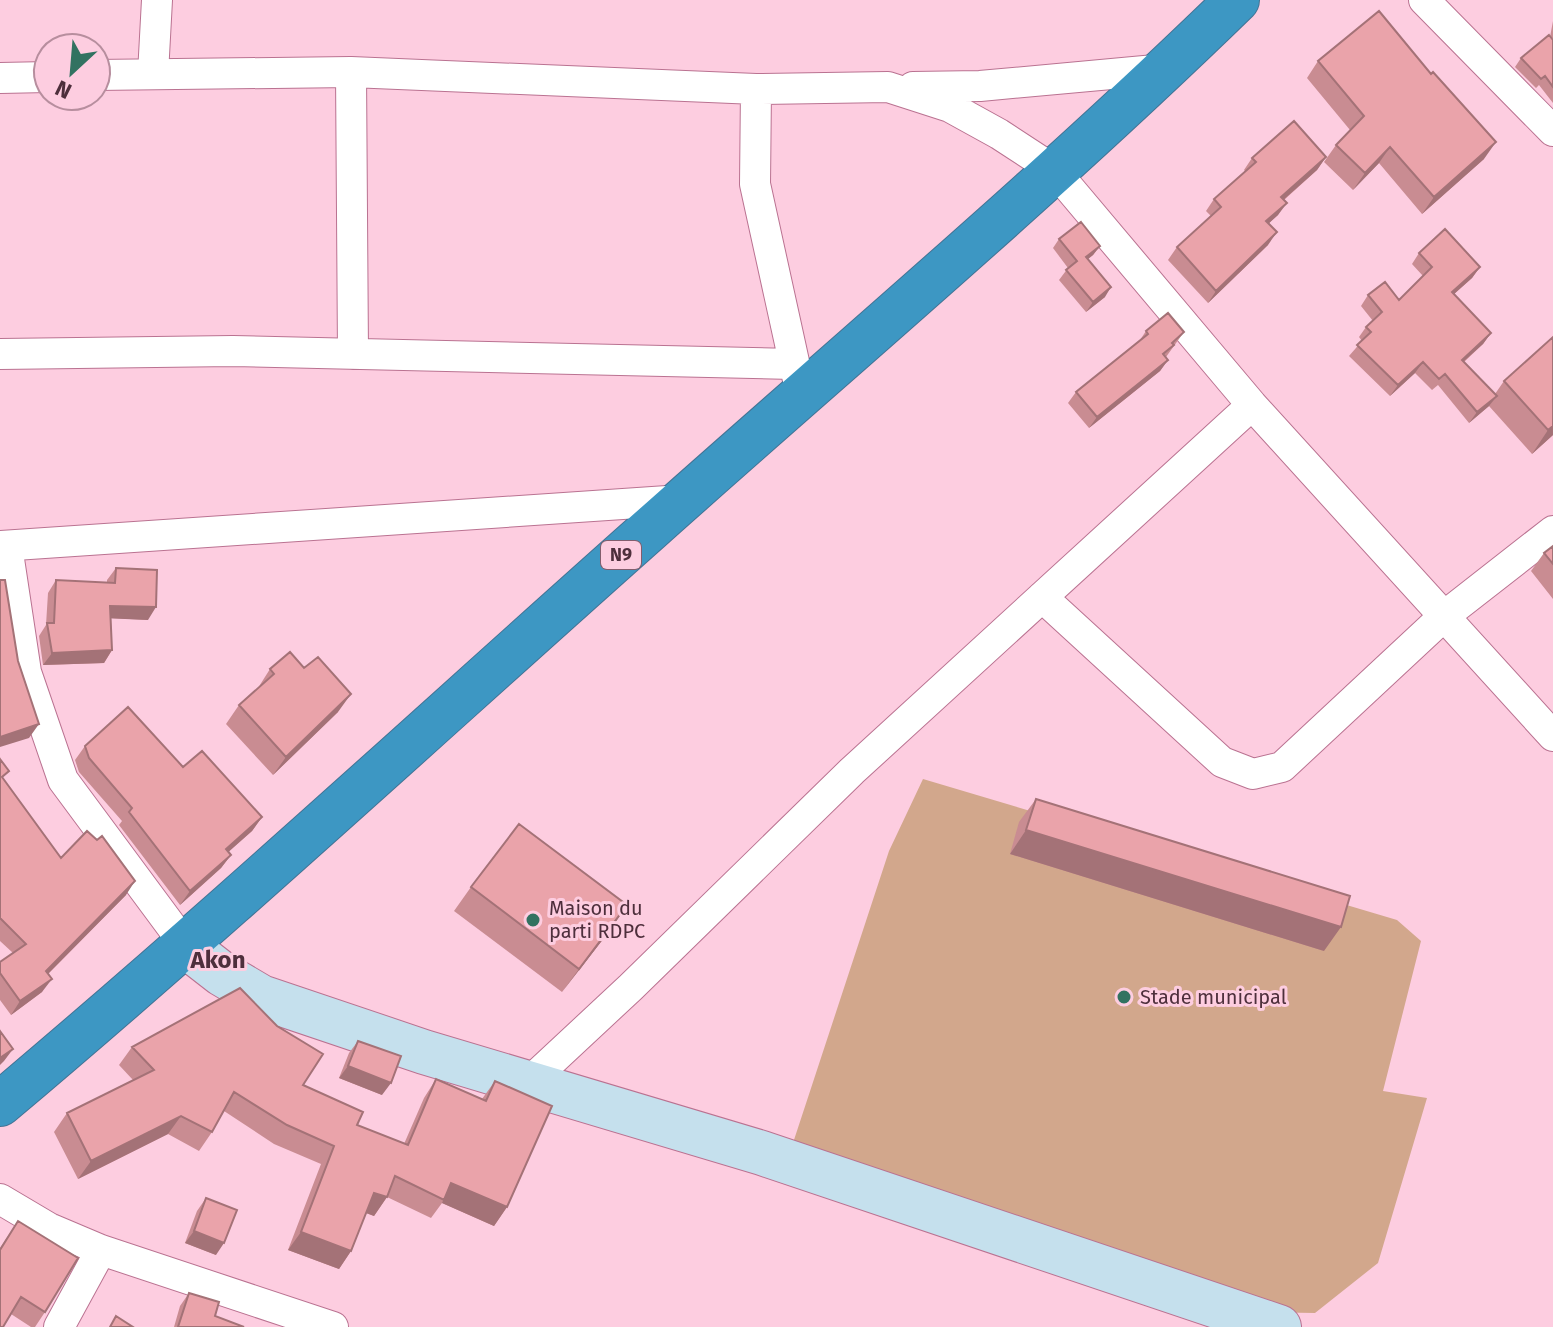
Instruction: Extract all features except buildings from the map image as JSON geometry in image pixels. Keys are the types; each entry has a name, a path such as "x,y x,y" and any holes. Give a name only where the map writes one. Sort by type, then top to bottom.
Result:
{"highway":[{"name":"N9","path":"0,1104 186,946 682,500 797,378 1054,170 1237,0"}],"street":[{"path":"153,74 157,0"},
{"path":"1424,0 1553,131"},
{"path":"112,75 351,72 756,89 980,86 1166,69"},
{"path":"351,72 353,354"},
{"path":"0,78 32,77"},
{"path":"888,87 950,107 1054,170 1252,405 1553,736"},
{"path":"0,354 233,351 353,354 797,378 755,184 756,89"},
{"path":"528,1083 852,771 1252,405"},
{"path":"682,500 3,546 26,672 63,780 186,946 222,974 261,997 528,1083 762,1153 1268,1325"},
{"path":"1042,597 1222,762 1253,774 1282,767 1443,617 1553,531"},
{"path":"0,1199 49,1228 101,1250 333,1327"},
{"path":"59,1327 101,1250"}],"shaded area":[{"name":"Stade municipal","path":"923,779 1397,920 1421,941 1383,1091 1427,1098 1378,1263 1315,1313 1260,1312 792,1146 889,851"}],"place":[{"name":"Maison du parti RDPC","path":"533,920"},
{"name":"Stade municipal","path":"1124,997"}],"district":[{"name":"Akon","path":"218,960"}]}
